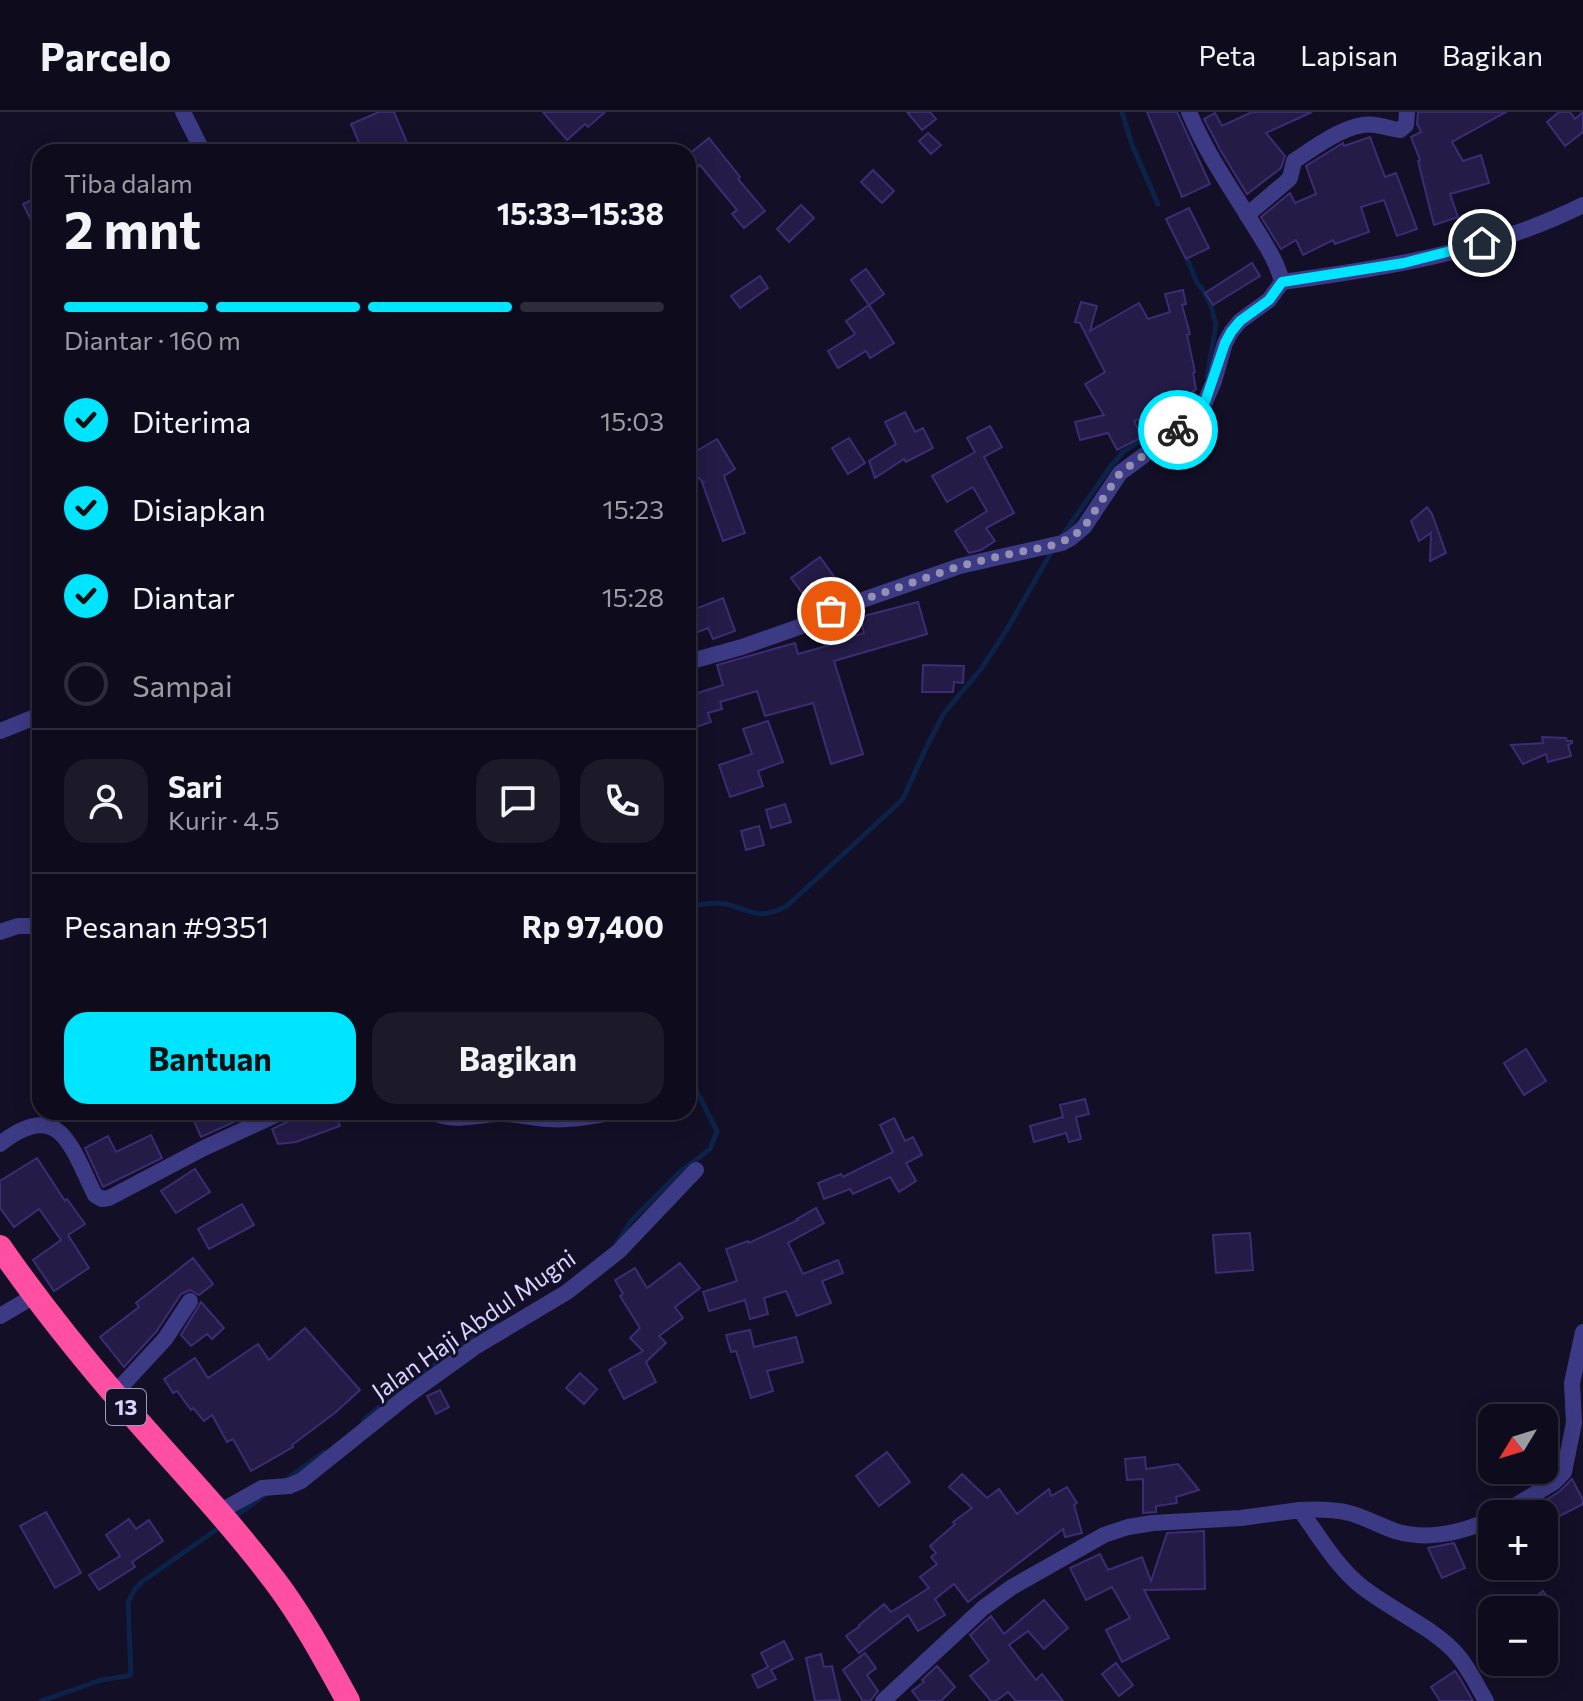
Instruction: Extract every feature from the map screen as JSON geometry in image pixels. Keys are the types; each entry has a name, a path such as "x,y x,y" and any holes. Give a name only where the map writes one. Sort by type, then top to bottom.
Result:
{"highway":[{"name":"13","path":"0,1247 34,1296 114,1394 225,1519 276,1583 348,1701"}],"street":[{"path":"183,112 199,144"},
{"path":"1189,112 1201,139 1274,260 1282,282"},
{"path":"1247,215 1290,178 1294,161 1309,151 1335,135 1364,125 1400,130 1406,125 1407,112"},
{"path":"696,660 799,627 831,611 960,566 1071,538 1084,527 1120,473 1181,427 1205,402 1231,332 1240,321 1269,300 1282,282 1362,271 1436,256 1533,228 1583,205"},
{"path":"0,731 32,718"},
{"path":"0,932 18,926 32,926"},
{"path":"0,1144 24,1128 42,1124 52,1126 70,1145 95,1195 102,1199 265,1120"},
{"name":"Jalan Haji Abdul Mugni","path":"225,1519 257,1490 289,1486 301,1481 407,1396 475,1347 567,1292 619,1251 696,1170"},
{"path":"0,1316 34,1296"},
{"path":"114,1394 165,1339 190,1301"},
{"path":"1524,1500 1553,1483 1564,1472 1575,1413 1571,1393 1583,1332"},
{"path":"883,1701 983,1608 1012,1587 1104,1535 1128,1527 1326,1509 1351,1513 1398,1532 1415,1535 1436,1535 1478,1524"},
{"path":"1300,1510 1347,1574 1454,1650 1486,1701"}],"building":[{"path":"379,112 394,112 408,144 360,144 351,124"},
{"path":"543,112 605,112 567,140"},
{"path":"907,112 930,112 936,119 922,130"},
{"path":"1147,112 1177,112 1210,184 1182,197"},
{"path":"1252,112 1312,112 1266,133 1285,156 1281,168 1247,194 1204,119 1215,113 1222,126"},
{"path":"1418,112 1506,112 1452,142 1463,161 1481,155 1489,183 1450,194 1458,217 1434,225 1420,160 1411,137 1421,132 1417,124"},
{"path":"1559,112 1570,112 1575,119 1583,112 1583,132 1565,146 1547,122"},
{"path":"928,133 941,145 931,154 919,141"},
{"path":"1370,137 1385,177 1396,173 1417,229 1397,236 1384,200 1361,207 1369,232 1335,244 1333,240 1303,255 1296,240 1281,249 1261,217 1290,193 1295,203 1316,194 1306,166 1343,143 1344,146"},
{"path":"709,138 765,211 744,228 732,214 737,210 700,165 696,168 696,149"},
{"path":"873,170 894,191 882,203 861,182"},
{"path":"32,200 32,222 23,204"},
{"path":"801,205 814,218 789,242 777,229"},
{"path":"1189,208 1209,248 1186,259 1166,219"},
{"path":"1252,263 1260,276 1213,305 1205,293"},
{"path":"866,269 884,294 869,305 851,280"},
{"path":"760,276 768,288 740,308 731,296"},
{"path":"1183,290 1186,304 1182,305 1190,334 1187,335 1196,389 1176,405 1178,408 1159,417 1157,412 1134,421 1142,437 1117,450 1108,433 1080,440 1075,422 1104,415 1085,384 1105,372 1080,323 1075,322 1081,302 1097,306 1090,331 1139,303 1148,319 1170,312 1165,294"},
{"path":"869,305 894,343 870,358 866,351 838,368 828,351 855,334 846,321"},
{"path":"905,412 915,432 923,428 933,448 906,462 904,459 875,478 869,461 896,444 885,422"},
{"path":"990,426 1002,447 984,457 1014,513 986,528 995,541 969,553 955,531 987,511 973,487 947,502 932,476 975,452 967,438"},
{"path":"849,438 865,463 848,474 832,448"},
{"path":"717,439 735,469 724,476 745,533 723,541 703,482 696,475 696,451"},
{"path":"1427,507 1446,553 1430,561 1431,533 1419,541 1411,521"},
{"path":"820,557 843,589 826,601 818,590 806,598 791,578"},
{"path":"723,598 735,631 713,639 708,628 696,633 696,609"},
{"path":"918,602 927,634 834,661 863,754 831,764 813,703 765,716 757,691 720,702 722,709 708,713 711,722 696,727 696,693 723,685 717,665 795,643 798,654 848,640 864,633 860,617"},
{"path":"923,665 964,666 963,683 954,682 953,692 922,692"},
{"path":"768,721 783,762 758,771 763,786 730,797 719,765 752,754 743,729"},
{"path":"1542,737 1572,741 1568,745 1571,756 1548,762 1546,754 1523,764 1511,745 1543,743"},
{"path":"785,804 791,822 771,828 766,810"},
{"path":"759,826 764,845 746,850 741,831"},
{"path":"1526,1049 1546,1081 1524,1095 1504,1063"},
{"path":"1085,1099 1089,1114 1076,1117 1081,1139 1069,1142 1066,1133 1034,1142 1030,1126 1063,1117 1060,1105"},
{"path":"894,1118 905,1141 913,1137 922,1155 906,1163 916,1181 899,1192 890,1177 853,1194 850,1189 824,1199 818,1183 841,1174 843,1177 893,1152 880,1125"},
{"path":"194,1120 238,1120 201,1137"},
{"path":"337,1120 340,1126 296,1142 278,1144 272,1129 287,1122"},
{"path":"151,1135 162,1158 103,1187 85,1148 108,1136 116,1152"},
{"path":"37,1158 65,1201 67,1199 85,1224 68,1235 89,1268 54,1291 33,1260 61,1240 39,1209 14,1227 0,1208 0,1181"},
{"path":"195,1169 210,1192 176,1213 161,1191"},
{"path":"242,1204 254,1225 209,1249 198,1229"},
{"path":"816,1208 824,1223 788,1243 803,1274 838,1260 843,1273 822,1281 831,1303 797,1316 786,1291 764,1298 768,1314 750,1319 745,1300 709,1311 703,1292 737,1281 726,1249 749,1243"},
{"path":"1250,1233 1253,1270 1216,1273 1213,1235"},
{"path":"193,1258 213,1284 199,1295 190,1290 181,1294 156,1332 124,1367 100,1337 139,1307 136,1303"},
{"path":"680,1263 700,1288 675,1307 683,1318 659,1336 666,1343 646,1362 656,1382 624,1399 609,1370 643,1351 630,1338 640,1328 620,1296 623,1294 615,1280 635,1268 647,1288"},
{"path":"201,1302 224,1328 212,1339 207,1334 191,1346 181,1335"},
{"path":"305,1328 360,1390 293,1447 251,1471 233,1439 227,1442 212,1415 204,1421 177,1391 173,1393 164,1379 195,1358 208,1378 258,1344 269,1360"},
{"path":"750,1330 754,1347 796,1337 803,1362 767,1371 773,1391 751,1398 736,1351 731,1352 726,1335"},
{"path":"580,1373 597,1389 584,1404 566,1388"},
{"path":"440,1390 449,1407 436,1414 427,1396"},
{"path":"887,1452 910,1482 879,1506 856,1476"},
{"path":"1145,1457 1146,1469 1178,1464 1199,1490 1176,1497 1177,1503 1156,1506 1156,1512 1143,1513 1143,1479 1127,1480 1125,1459"},
{"path":"962,1474 987,1498 999,1489 1017,1514 1049,1489 1051,1496 1067,1487 1077,1503 1074,1505 1082,1533 1065,1537 1063,1529 968,1602 954,1584 935,1599 945,1615 918,1631 908,1615 859,1653 846,1636 884,1604 891,1612 929,1588 920,1577 937,1564 931,1557 936,1553 930,1546 972,1508 949,1487"},
{"path":"1572,1479 1583,1504 1558,1517 1558,1500 1546,1500"},
{"path":"46,1512 81,1573 55,1588 20,1526"},
{"path":"129,1519 136,1529 149,1520 163,1541 132,1562 135,1567 99,1590 89,1575 120,1556 106,1535"},
{"path":"1204,1531 1205,1589 1144,1590 1169,1638 1122,1662 1106,1630 1130,1618 1112,1587 1086,1600 1070,1568 1100,1554 1108,1570 1142,1557 1151,1581 1167,1533"},
{"path":"1454,1543 1465,1568 1442,1578 1428,1548"},
{"path":"1044,1600 1068,1628 1044,1649 1028,1631 1009,1645 1036,1680 1042,1674 1063,1701 1016,1701 1008,1692 991,1701 970,1676 989,1661 970,1635 991,1616 1004,1634"},
{"path":"784,1641 793,1659 771,1670 776,1679 758,1688 752,1675 768,1667 761,1653"},
{"path":"865,1653 876,1668 867,1675 878,1691 870,1701 863,1701 843,1670"},
{"path":"821,1654 824,1667 832,1666 840,1700 815,1701 806,1658"},
{"path":"1116,1663 1133,1685 1119,1696 1102,1674"},
{"path":"937,1666 955,1687 941,1701 920,1701 912,1691"},
{"path":"1455,1671 1473,1701 1440,1701 1431,1687"}],"waterway":[{"path":"1122,112 1132,145 1158,204"},
{"path":"1188,261 1211,306 1216,325 1207,377"},
{"path":"1062,536 1123,452 1171,422 1196,401"},
{"path":"696,906 721,903 762,914 787,906 903,799 944,713 981,669 1052,551"},
{"path":"617,1243 631,1221 680,1172 710,1149 717,1131 696,1089"},
{"path":"363,1421 410,1381 469,1339 497,1325"},
{"path":"287,1479 324,1452"},
{"path":"232,1519 266,1494"},
{"path":"41,1701 101,1680 131,1674 128,1602 135,1589 220,1527"}],"way so far":[{"path":"831,611 960,566 1062,543 1084,527 1120,473 1178,430"}],"route":[{"path":"1178,430 1205,402 1231,332 1240,321 1269,300 1282,282 1404,263 1482,243"}]}
